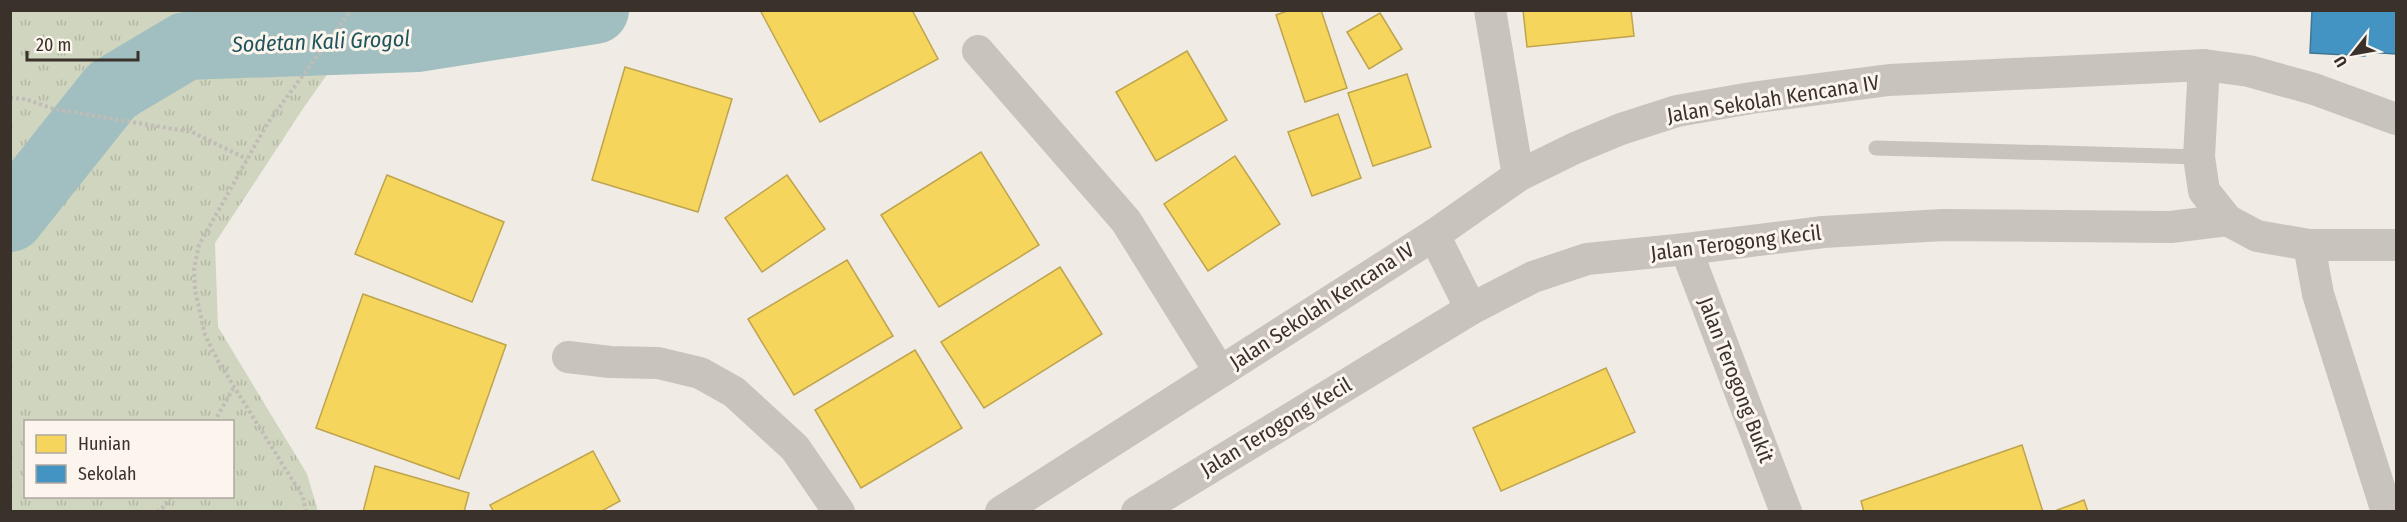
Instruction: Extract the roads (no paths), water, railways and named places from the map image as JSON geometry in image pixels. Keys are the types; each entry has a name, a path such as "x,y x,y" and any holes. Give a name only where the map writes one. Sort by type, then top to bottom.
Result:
{"street":[{"path":"1490,10 1518,176"},
{"path":"978,51 1126,221 1220,372"},
{"path":"2204,65 2199,157 2204,191 2227,220 2257,236 2309,245 2397,245"},
{"name":"Jalan Sekolah Kencana IV","path":"1001,512 1434,235 1518,176 1575,148 1621,129 1677,111 1751,98 1908,78 2204,65 2249,71 2314,89 2397,120"},
{"name":"Jalan Terogong Kecil","path":"1137,512 1471,309 1533,277 1587,259 1823,232 1943,225 2172,226 2227,220"},
{"path":"1434,235 1471,309"},
{"path":"2309,245 2318,294 2387,512"},
{"name":"Jalan Terogong Bukit","path":"1686,249 1786,512"},
{"path":"568,357 610,362 658,363 700,373 734,392 795,448 839,512"}],"lane":[{"path":"1876,148 2199,157"}],"waterway":[{"name":"Sodetan Kali Grogol","path":"10,218 112,90 186,46 418,38 595,10"}]}
